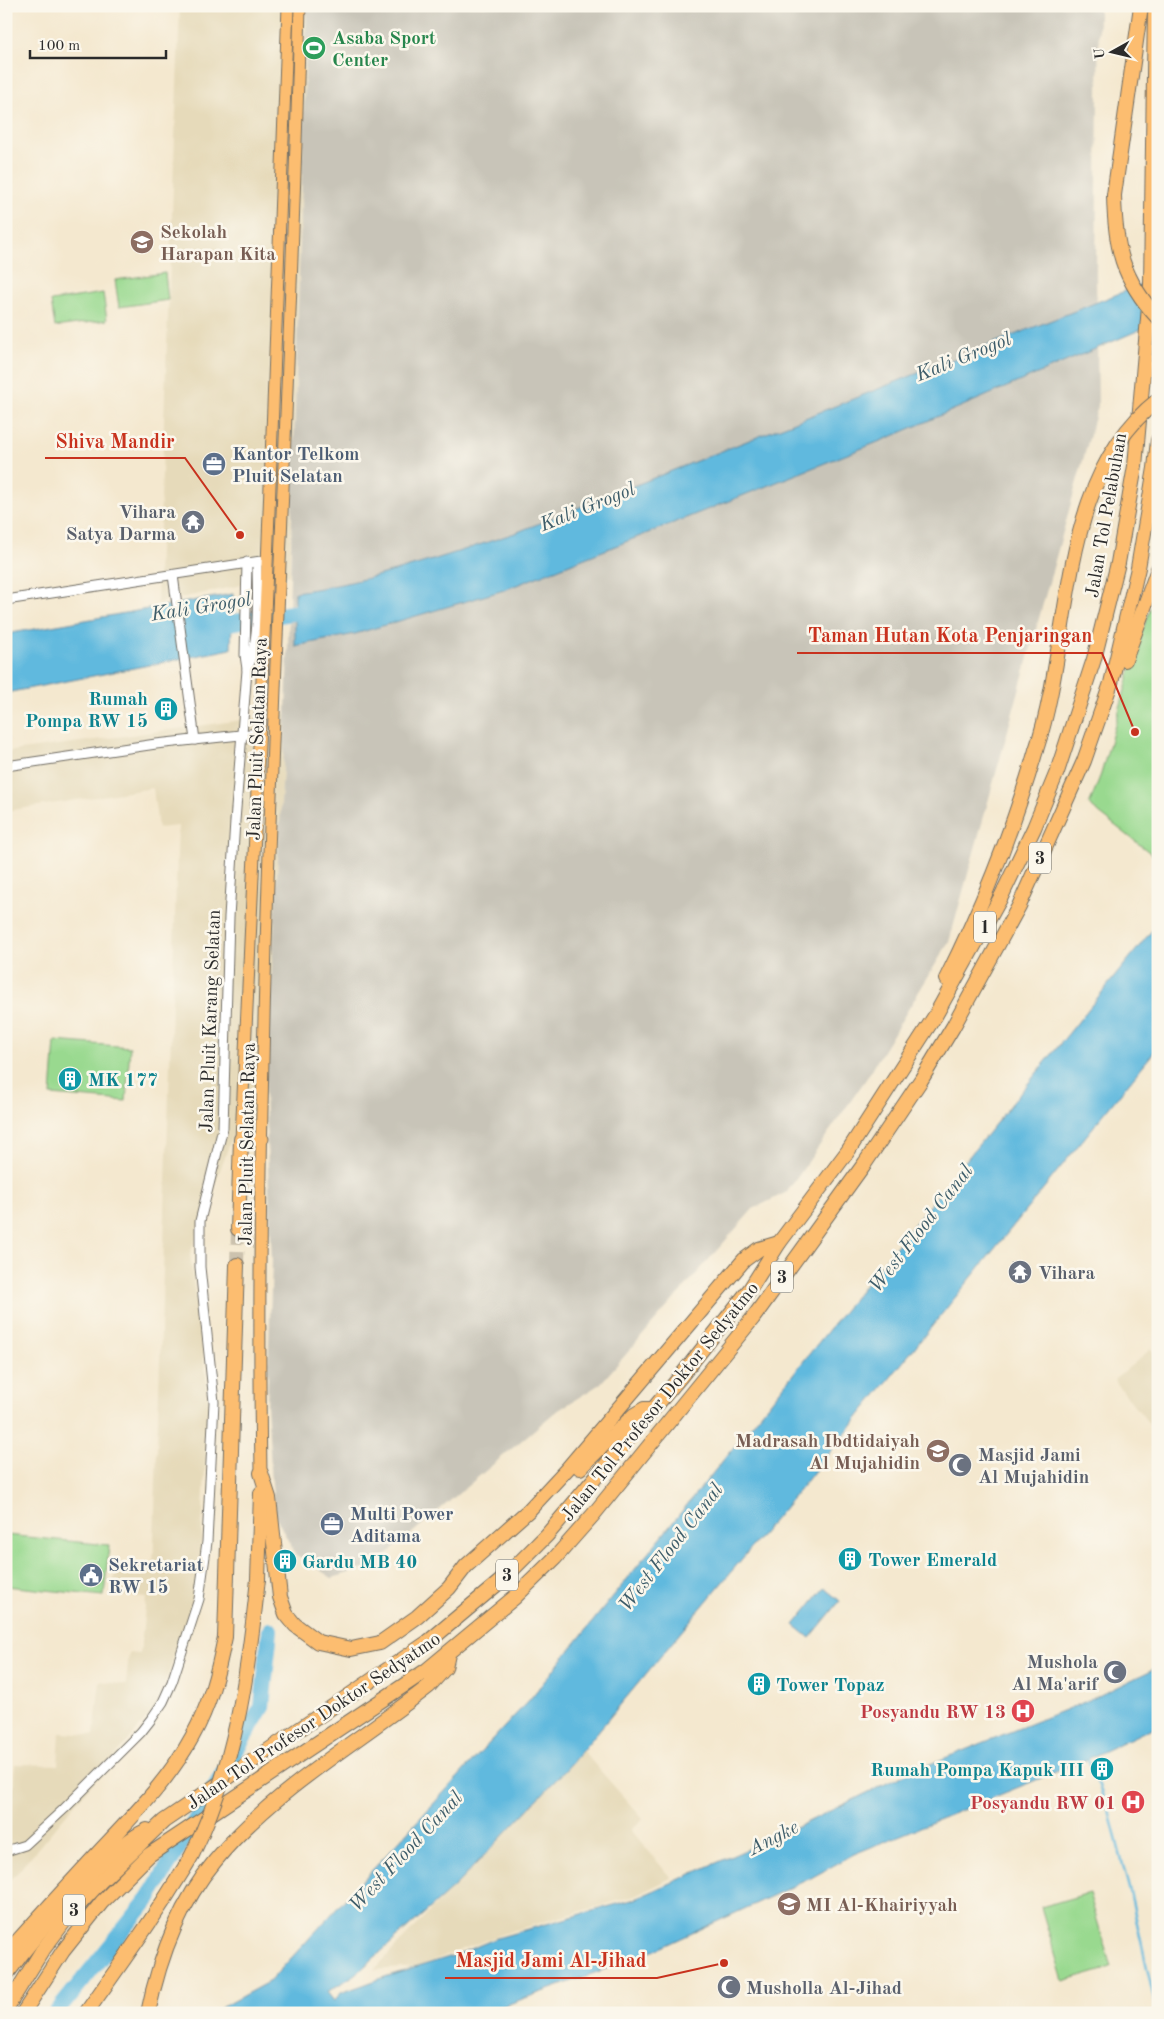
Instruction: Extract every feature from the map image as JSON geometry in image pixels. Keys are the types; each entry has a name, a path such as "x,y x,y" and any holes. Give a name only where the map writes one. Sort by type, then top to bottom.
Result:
{"highway":[{"path":"1141,6 1114,194 1115,222 1118,247 1134,290 1158,318"},
{"name":"Jalan Tol Pelabuhan","path":"914,1048 936,1016 976,945 1018,862 1044,801 1079,708 1104,623 1135,466 1152,284 1155,6"},
{"path":"914,1048 928,1012 944,985 984,899 1014,820 1050,698 1078,545 1092,489 1111,451 1137,417 1158,400"},
{"name":"Jalan Tol Profesor Doktor Sedyatmo","path":"23,2013 63,1951 102,1902 149,1855 427,1670 520,1592 555,1558 593,1515 753,1318 921,1080 994,954 1019,906 1084,761 1111,683 1138,568 1158,440"},
{"path":"1111,683 1124,661 1158,569"},
{"name":"Jalan Tol Profesor Doktor Sedyatmo","path":"6,2009 42,1951 66,1919 100,1882 159,1826 428,1642 494,1586 547,1535 653,1409 750,1289 779,1243 848,1151 914,1048"},
{"path":"238,1229 241,1139"},
{"path":"449,1588 466,1566 529,1510 568,1468 744,1260 759,1249 779,1243"},
{"path":"6,1956 126,1824 174,1765 196,1730 217,1678 225,1637 237,1265"},
{"path":"262,1473 269,1498 280,1597 286,1614 306,1635 318,1642 352,1649 369,1646 397,1633 449,1588 488,1559 634,1415 644,1409 653,1409"},
{"path":"86,2013 133,1948 191,1856 219,1793 234,1739 248,1667 258,1580 262,1473"},
{"path":"148,2012 168,1943 199,1885 214,1862 263,1812 297,1783 429,1686 444,1668 448,1654"},
{"name":"Jalan Tol Profesor Doktor Sedyatmo","path":"6,1975 27,1946 87,1879 130,1839 159,1826"}],"main road":[{"name":"Jalan Pluit Selatan Raya","path":"241,1139 259,733 254,654 257,593 262,561 275,344 288,6"},
{"name":"Jalan Pluit Selatan Raya","path":"262,1473 263,1139 272,744 289,344 300,6"},
{"path":"275,344 289,344"},
{"path":"241,1139 263,1139"}],"street":[{"path":"6,600 262,561"},
{"name":"Jalan Pluit Karang Selatan","path":"6,1850 25,1845 64,1809 140,1732 163,1702 191,1627 200,1591 207,1542 214,1402 199,1242 200,1221 223,1128 230,917 242,734 248,670 254,654 257,593 247,562"},
{"path":"173,575 195,740"},
{"path":"6,766 259,733"}],"shaded area":[{"path":"180,6 307,6 289,575 157,603"},
{"path":"307,6 1099,6 1096,272 1098,406 949,942 866,1079 787,1192 753,1209 600,1384 554,1413 373,1566 332,1578 295,1554 274,1513 267,1405 272,1262 265,1093 286,714"},
{"path":"286,714 265,1093 234,1131 190,1254 209,1399 199,1582 160,1699 154,1710 6,1886 6,1805 12,1805 15,1764 58,1765 60,1733 94,1735 100,1681 126,1685 129,1653 140,1654 146,1598 112,1595 115,1569 153,1569 178,826 158,828 153,788 6,811 6,752"},
{"path":"1151,1349 1158,1358 1158,1435 1114,1380"},
{"path":"582,1750 643,1819 631,1830 671,1878 635,1896 505,1933 416,1967 374,1970"}],"green space":[{"path":"165,273 168,300 119,307 115,280"},
{"path":"103,293 107,320 55,327 51,301"},
{"path":"1158,589 1158,859 1089,805 1101,774 1141,634"},
{"path":"55,1041 130,1047 126,1101 51,1095"},
{"path":"6,1535 109,1545 104,1596 6,1586"},
{"path":"1089,1893 1111,1967 1063,1981 1041,1907"}],"water":[{"path":"1158,278 1158,322 888,438 504,590 355,634 295,646 295,592 323,588 379,575 434,560 515,533"},
{"path":"233,594 231,649 6,693 6,634"},
{"name":"West Flood Canal","path":"1158,923 1158,1047 801,1488 570,1765 456,1885 356,1974 327,1992 334,2001 341,1993 456,1955 497,1938 635,1899 793,1829 910,1772 1092,1699 1158,1667 1158,1725 1088,1759 854,1854 811,1878 647,1954 484,2013 211,2013 270,1981 530,1699"},
{"path":"824,1588 840,1601 810,1638 794,1625"}],"waterway":[{"name":"Kali Grogol","path":"210,626 317,609"},
{"path":"56,2013 149,1898 262,1707 270,1630"},
{"path":"1087,1757 1109,1811 1131,1896 1157,2013"}],"tunnel":[{"path":"237,1265 238,1229"}],"place":[{"name":"Asaba Sport Center","path":"314,48"},
{"name":"Sekolah Harapan Kita","path":"142,242"},
{"name":"Kantor Telkom Pluit Selatan","path":"214,464"},
{"name":"Vihara Satya Darma","path":"193,522"},
{"name":"Shiva Mandir","path":"240,535"},
{"name":"Rumah Pompa RW 15","path":"166,709"},
{"name":"Taman Hutan Kota Penjaringan","path":"1135,732"},
{"name":"MK 177","path":"70,1079"},
{"name":"Vihara","path":"1020,1272"},
{"name":"Madrasah Ibdtidaiyah Al Mujahidin","path":"938,1451"},
{"name":"Masjid Jami Al Mujahidin","path":"960,1465"},
{"name":"Multi Power Aditama","path":"332,1524"},
{"name":"Tower Emerald","path":"850,1559"},
{"name":"Gardu MB 40","path":"285,1561"},
{"name":"Sekretariat RW 15","path":"91,1575"},
{"name":"Mushola Al Ma'arif","path":"1115,1672"},
{"name":"Tower Topaz","path":"759,1684"},
{"name":"Posyandu RW 13","path":"1023,1711"},
{"name":"Rumah Pompa Kapuk III","path":"1102,1769"},
{"name":"Posyandu RW 01","path":"1133,1802"},
{"name":"MI Al-Khairiyyah","path":"789,1904"},
{"name":"Masjid Jami Al-Jihad","path":"724,1963"},
{"name":"Musholla Al-Jihad","path":"729,1987"}],"water label":[{"name":"Angke","path":"773,1837"}]}
